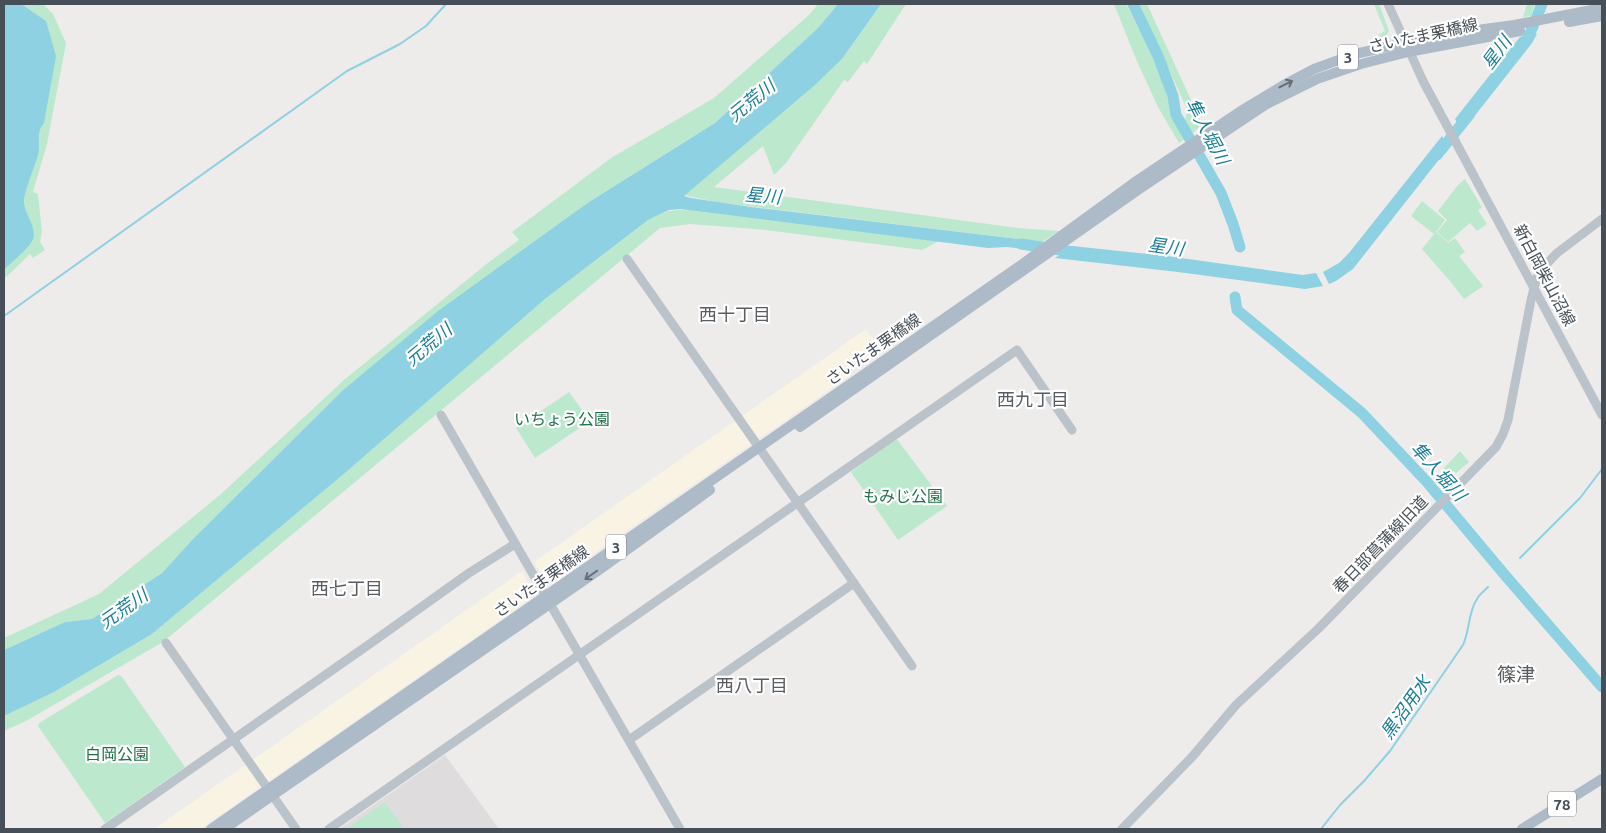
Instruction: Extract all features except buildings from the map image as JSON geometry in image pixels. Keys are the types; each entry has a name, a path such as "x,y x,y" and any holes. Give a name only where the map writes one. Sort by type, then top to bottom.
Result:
{"main road":[{"name":"さいたま栗橋線","path":"1554,22 1602,8"},
{"name":"さいたま栗橋線","path":"761,450 1073,238 1203,141 1299,87 1406,47 1554,22 1602,16"},
{"name":"さいたま栗橋線","path":"211,829 271,792 761,450 1061,236 1190,151"},
{"name":"78","path":"1522,829 1602,779"},
{"name":"さいたま栗橋線","path":"224,829 271,792"}],"street":[{"path":"1388,4 1406,47"},
{"name":"新白岡柴山沼線","path":"1406,47 1602,415"},
{"name":"春日部菖蒲線旧道","path":"1122,829 1192,757 1236,705 1323,624 1487,458 1503,434 1508,420 1537,277 1549,261 1602,219"},
{"path":"627,259 912,666"},
{"path":"329,829 1017,350 1072,430"},
{"path":"441,415 680,829"},
{"path":"105,829 469,573 515,544"},
{"path":"629,740 854,583"},
{"path":"166,643 296,829"}],"shaded area":[{"path":"866,329 879,348 849,369 852,374 553,582 544,580 534,562"},
{"path":"522,571 532,590 530,599 200,829 154,829"},
{"path":"445,755 499,829 339,829"}],"green space":[{"path":"4,4 43,4 53,14 66,43 47,144 33,192 38,194 42,232 40,242 45,250 33,258 30,254 4,279"},
{"path":"818,4 838,4 818,28 715,123 589,202 342,391 193,539 162,573 92,619 65,622 4,650 4,638 99,594 221,494 344,380 489,262 519,240 512,232 611,158 714,98 809,15"},
{"path":"881,4 906,4 867,64 864,61 848,82 844,80 786,163 774,175 763,146 714,187 1018,228 1059,231 1042,242 716,202 684,195 815,85 842,59"},
{"path":"1114,4 1126,4 1151,53 1173,115 1186,138 1179,143 1158,107"},
{"path":"1139,4 1147,4 1202,124 1192,134 1185,121 1187,109"},
{"path":"1374,4 1379,4 1389,31 1384,40 1381,40 1379,34 1385,31"},
{"path":"1527,4 1535,4 1531,16 1523,17"},
{"path":"1465,179 1482,207 1478,210 1487,224 1477,231 1470,223 1448,242 1437,232 1447,220 1438,211"},
{"path":"1422,201 1445,220 1436,232 1448,243 1455,238 1465,252 1459,256 1483,286 1464,299 1422,249 1434,234 1411,216"},
{"path":"689,209 939,241 922,250 766,230 690,224 660,228 163,642 26,721 4,731 4,716 54,692 152,634 345,473 545,299 648,220 668,211"},
{"name":"いちょう公園","path":"569,392 590,421 535,458 516,428"},
{"name":"もみじ公園","path":"896,438 947,506 898,540 851,472"},
{"path":"1460,451 1469,462 1456,473 1454,471 1448,476 1442,470"},
{"name":"白岡公園","path":"118,675 122,677 185,767 105,823 38,726 39,723"},
{"path":"385,802 404,829 346,829"}],"water":[{"path":"4,4 21,4 46,21 56,56 44,123 39,134 39,151 24,199 25,208 34,234 33,239 24,251 4,270"},
{"name":"元荒川","path":"838,4 881,4 842,59 815,85 684,196 751,207 1042,242 1032,250 1007,247 988,248 681,209 669,210 648,220 545,299 345,473 152,634 54,692 4,716 4,650 65,622 92,619 162,573 193,539 342,391 438,311 589,202 715,123 818,28"},
{"path":"1536,4 1546,4 1545,12 1533,15"},
{"path":"1537,34 1462,132 1455,119 1520,37"},
{"path":"1442,136 1448,148 1353,269 1329,284 1323,272 1339,263 1349,253"},
{"path":"1072,246 1167,256 1303,275 1316,273 1323,286 1305,289 1055,258"}],"waterway":[{"path":"4,316 347,71 400,44 426,26 446,4"},
{"name":"隼人堀川","path":"1133,4 1158,56 1173,96 1176,115 1221,193 1240,247"},
{"name":"星川","path":"1521,47 1529,36 1542,4"},
{"name":"星川","path":"1437,155 1469,115"},
{"name":"星川","path":"1021,244 1080,253"},
{"name":"隼人堀川","path":"1235,297 1237,310 1362,413 1427,482 1602,687"},
{"name":"黒沼用水","path":"1520,558 1580,498 1602,469"},
{"name":"黒沼用水","path":"1321,829 1340,805 1390,751 1463,645 1474,604 1488,587"}],"district":[{"name":"西十丁目","path":"735,314"},
{"name":"西九丁目","path":"1033,399"},
{"name":"西七丁目","path":"347,588"},
{"name":"篠津","path":"1516,674"},
{"name":"西八丁目","path":"752,685"}]}
